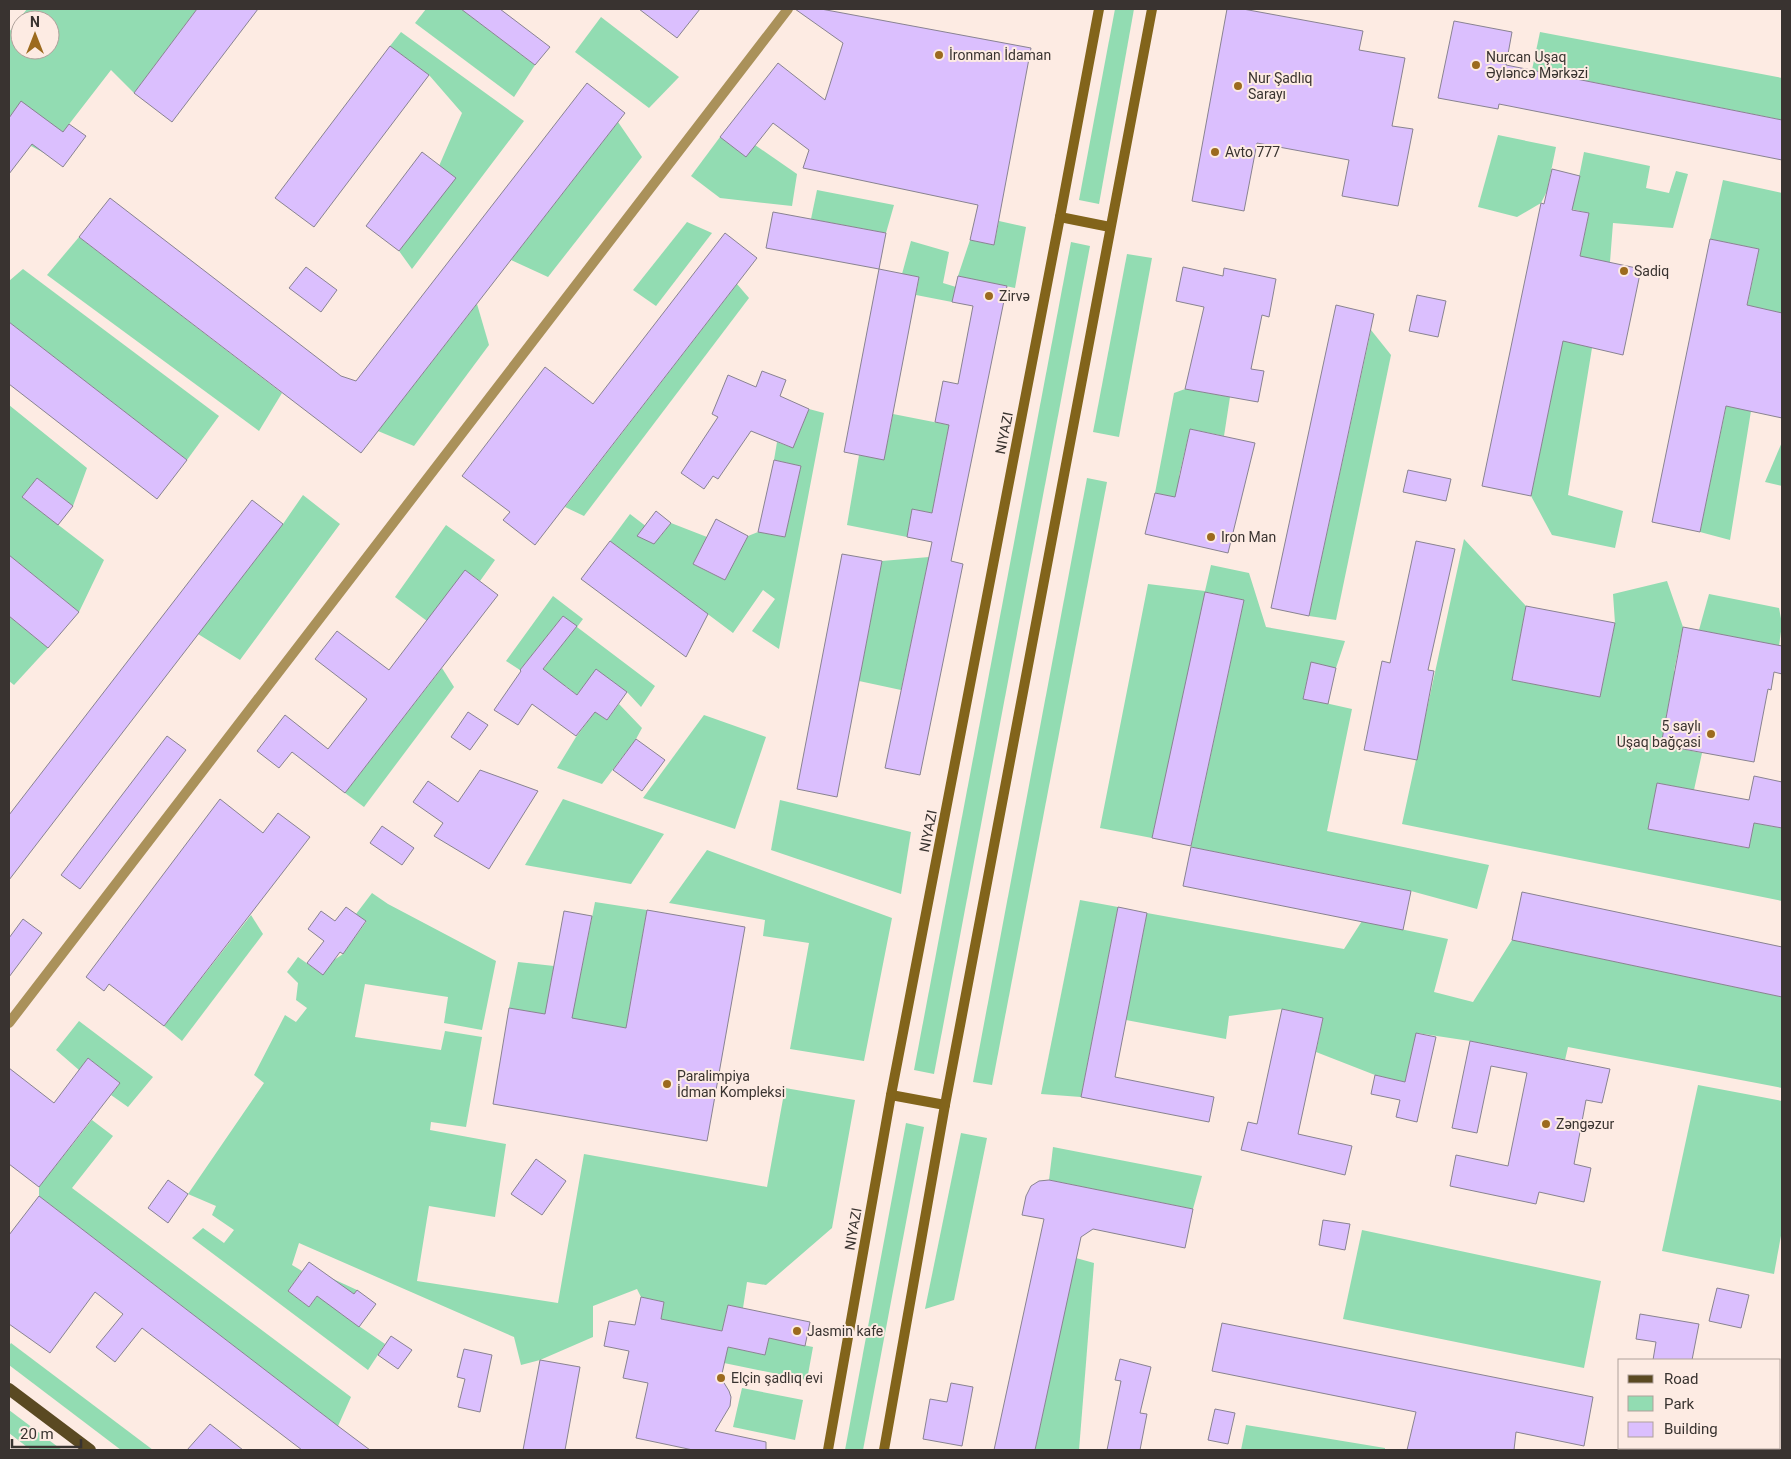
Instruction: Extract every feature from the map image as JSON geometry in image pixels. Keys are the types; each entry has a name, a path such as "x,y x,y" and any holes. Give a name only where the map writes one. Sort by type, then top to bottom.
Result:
{"main road":[{"name":"NIYAZI","path":"828,1450 891,1095 1099,9"},
{"path":"884,1450 945,1105 1152,9"},
{"path":"1060,217 1110,227"},
{"path":"891,1095 945,1105"},
{"path":"9,1388 90,1450"}],"street":[{"path":"9,1023 788,9"}],"green space":[{"path":"27,9 197,9 134,93 111,70 46,154 31,146 21,102 9,118 10,31 10,60 60,60 60,10"},
{"path":"426,9 461,9 535,65 514,97 415,23"},
{"path":"1115,9 1134,9 1099,204 1079,200"},
{"path":"601,17 679,77 649,108 575,52"},
{"path":"401,32 524,121 412,269 399,251 455,178 439,166 462,113 429,75 390,46"},
{"path":"1540,32 1782,78 1782,120 1532,70"},
{"path":"618,122 642,157 548,277 511,260"},
{"path":"1498,135 1556,147 1547,191 1541,203 1517,217 1478,207"},
{"path":"720,137 755,145 797,174 792,206 720,198 691,176"},
{"path":"1584,152 1650,166 1646,188 1669,193 1676,171 1688,174 1673,228 1613,223 1610,262 1592,348 1568,495 1623,511 1615,548 1552,535 1531,496 1589,213 1571,209"},
{"path":"1723,180 1782,193 1782,313 1773,311 1751,411 1730,540 1700,532 1759,249 1710,239"},
{"path":"817,190 894,205 886,233 811,219"},
{"path":"999,221 1026,227 1015,288 958,276 970,240 994,245"},
{"path":"687,222 712,233 656,306 633,290"},
{"path":"79,237 282,393 259,431 47,275"},
{"path":"911,241 949,252 943,283 956,287 952,302 916,295 919,277 902,274"},
{"path":"1071,242 1090,246 934,1074 914,1070"},
{"path":"1127,254 1152,258 1119,437 1093,432"},
{"path":"23,269 219,416 187,460 9,322 9,281"},
{"path":"737,284 749,298 584,516 565,507"},
{"path":"477,304 489,345 414,446 378,431"},
{"path":"1371,330 1391,355 1336,620 1309,616"},
{"path":"1185,389 1230,397 1224,436 1190,429 1179,476 1209,505 1155,493 1174,393"},
{"path":"9,405 87,468 73,506 37,478 22,497 104,560 79,612 9,555"},
{"path":"809,409 824,413 779,649 752,631 775,599 763,590 733,633 610,541 630,514 660,537 671,523 707,537 693,564 725,580 748,536 758,532 785,537 801,466 774,460 777,442 793,448"},
{"path":"893,414 949,425 932,513 912,509 907,537 847,525 859,455 884,459"},
{"path":"1782,442 1782,486 1765,482"},
{"path":"1087,478 1107,482 992,1085 973,1082"},
{"path":"303,495 340,524 240,660 198,634 283,524"},
{"path":"446,525 495,560 480,581 466,571 427,621 395,597"},
{"path":"1464,539 1526,606 1512,680 1600,697 1615,623 1613,594 1667,581 1683,627 1674,671 1711,678 1670,696 1661,745 1702,753 1694,790 1657,783 1649,829 1748,848 1754,823 1782,828 1782,901 1402,824"},
{"path":"929,557 901,690 859,681 882,561"},
{"path":"1211,565 1249,573 1266,627 1345,641 1336,668 1311,663 1303,698 1352,709 1327,831 1489,865 1477,909 1411,891 1191,847 1244,600 1206,592 1152,838 1100,828 1148,584 1205,591"},
{"path":"1709,594 1779,608 1782,624 1779,646 1699,630"},
{"path":"553,596 583,619 577,627 655,686 641,707 627,692 596,670 577,695 566,686 534,681 576,627 563,616 520,670 506,661"},
{"path":"9,616 48,648 14,685 9,681"},
{"path":"442,668 454,687 364,807 345,793"},
{"path":"619,704 642,728 636,739 602,784 557,768 576,737 595,712 607,720"},
{"path":"704,715 766,737 735,829 643,798"},
{"path":"563,799 664,834 631,884 525,865"},
{"path":"780,800 911,832 901,894 771,850"},
{"path":"707,850 892,918 864,1061 790,1049 809,943 763,936 765,920 669,903"},
{"path":"372,893 388,904 496,961 482,1030 444,1023 448,997 365,984 355,1037 441,1050 445,1031 482,1037 466,1127 431,1122 430,1130 506,1144 495,1217 429,1206 417,1281 558,1303 584,1154 767,1187 785,1088 855,1100 832,1228 766,1285 747,1282 743,1308 728,1305 722,1331 661,1319 664,1302 641,1297 637,1289 593,1306 593,1337 540,1360 521,1365 514,1337 299,1243 292,1265 302,1271 288,1291 309,1307 331,1278 357,1290 340,1313 385,1344 368,1370 192,1238 203,1228 224,1243 234,1230 212,1215 216,1206 188,1194 264,1083 254,1075 285,1015 296,1022 307,1008 296,1000 298,983 287,972 298,957 322,974 334,960 343,954 366,922 356,914"},
{"path":"1080,900 1118,907 1081,1097 1041,1094"},
{"path":"595,902 647,910 626,1028 509,1008 518,962 554,966 549,992 576,997"},
{"path":"1147,913 1344,949 1362,921 1448,939 1434,992 1473,1002 1512,940 1782,997 1782,1088 1568,1047 1565,1060 1470,1041 1417,1033 1405,1082 1375,1075 1316,1052 1323,1018 1282,1009 1229,1016 1226,1039 1126,1020"},
{"path":"251,915 263,934 182,1041 164,1026"},
{"path":"79,1021 153,1077 128,1107 111,1095 120,1083 88,1058 79,1070 56,1050"},
{"path":"1698,1085 1782,1101 1782,1230 1774,1274 1662,1251"},
{"path":"92,1120 113,1136 72,1188 351,1397 338,1426 39,1196 39,1187"},
{"path":"906,1123 924,1127 863,1450 845,1450"},
{"path":"961,1133 987,1138 954,1300 925,1309"},
{"path":"1053,1147 1202,1176 1193,1209 1049,1180"},
{"path":"1362,1230 1601,1281 1584,1368 1343,1319"},
{"path":"1076,1258 1094,1263 1079,1450 1035,1450"},
{"path":"769,1338 813,1347 807,1380 724,1363 728,1347 765,1355"},
{"path":"11,1343 153,1450 121,1450 9,1365 9,1346"},
{"path":"742,1388 803,1400 795,1440 733,1427"},
{"path":"9,1410 62,1450 31,1450 9,1433"},
{"path":"1246,1425 1385,1448 1385,1450 1241,1450"}],"building":[{"path":"197,9 258,9 172,122 134,93"},
{"path":"461,9 500,9 550,47 535,65"},
{"path":"639,9 700,9 677,38"},
{"path":"795,9 821,9 1031,48 994,245 970,240 978,205 803,168 809,150 773,123 746,157 720,137 778,63 825,100 843,43"},
{"path":"1227,9 1243,9 1363,31 1359,50 1405,58 1392,126 1413,129 1398,206 1342,196 1349,160 1257,143 1244,211 1192,201"},
{"path":"1454,21 1512,32 1506,65 1782,120 1782,160 1499,104 1498,109 1438,98"},
{"path":"390,46 429,75 314,227 275,198"},
{"path":"587,83 625,113 361,453 79,237 110,198 341,376 356,381"},
{"path":"21,101 63,132 69,124 86,136 63,167 32,144 9,174 9,118"},
{"path":"422,152 456,178 399,251 366,226"},
{"path":"1552,169 1580,176 1572,210 1589,213 1580,256 1641,269 1623,355 1563,341 1531,496 1482,486 1541,203 1544,204"},
{"path":"773,212 886,233 879,269 766,248"},
{"path":"725,233 757,258 535,545 503,520 510,512 462,476 545,367 593,404"},
{"path":"1710,239 1759,249 1747,305 1782,313 1782,418 1726,406 1700,532 1652,522"},
{"path":"306,267 337,290 321,312 289,288"},
{"path":"1183,267 1223,276 1224,268 1276,279 1269,317 1262,315 1251,369 1264,371 1258,402 1185,389 1204,307 1176,301"},
{"path":"879,269 919,277 884,460 844,452"},
{"path":"958,276 1007,286 951,561 963,564 920,775 885,768 932,542 907,537 912,509 932,513 949,425 935,422 943,381 958,384 973,306 952,302"},
{"path":"1417,295 1446,301 1438,337 1409,331"},
{"path":"1336,305 1374,314 1309,616 1271,608"},
{"path":"9,322 187,460 157,499 9,384"},
{"path":"762,371 786,380 780,396 809,409 793,448 751,431 718,479 713,476 704,489 681,473 718,417 712,414 728,375 756,387"},
{"path":"1190,429 1255,443 1228,553 1145,534 1155,493 1175,497"},
{"path":"774,460 801,466 785,537 758,532"},
{"path":"1408,470 1451,479 1446,501 1403,492"},
{"path":"37,478 73,506 58,525 22,497"},
{"path":"252,500 283,524 9,880 9,815"},
{"path":"656,511 671,523 654,544 637,536"},
{"path":"716,519 748,536 725,580 693,564"},
{"path":"610,541 708,614 686,657 581,579"},
{"path":"1416,541 1455,549 1428,670 1434,671 1417,760 1364,750 1382,661 1390,663"},
{"path":"842,554 882,561 837,797 797,789"},
{"path":"9,555 79,612 48,648 9,616"},
{"path":"465,570 498,595 345,793 292,752 279,768 257,751 285,715 328,749 367,699 315,659 337,631 389,670"},
{"path":"1205,592 1244,600 1191,846 1152,838"},
{"path":"1526,606 1615,623 1600,697 1512,680"},
{"path":"563,616 577,626 543,669 577,695 596,669 627,692 607,720 595,712 576,736 532,704 518,725 494,710 520,670"},
{"path":"1683,627 1782,646 1782,674 1774,672 1771,690 1768,689 1754,762 1661,745"},
{"path":"1311,662 1336,668 1328,704 1303,699"},
{"path":"468,712 488,725 470,750 451,737"},
{"path":"167,736 186,750 80,889 61,875"},
{"path":"636,739 665,760 642,791 613,770"},
{"path":"480,770 538,791 489,869 434,836 443,823 413,802 428,781 458,802"},
{"path":"1754,776 1782,782 1782,828 1754,823 1749,848 1648,829 1657,783 1749,800"},
{"path":"220,799 263,833 278,813 310,837 164,1026 109,984 104,991 86,977"},
{"path":"382,826 414,848 402,865 370,843"},
{"path":"1191,847 1411,891 1403,930 1183,886"},
{"path":"1522,892 1782,947 1782,997 1512,940"},
{"path":"346,907 366,921 343,954 340,952 323,975 307,963 324,941 308,929 321,911 335,921"},
{"path":"1118,907 1147,913 1115,1077 1214,1097 1209,1122 1081,1097"},
{"path":"647,910 745,927 707,1141 493,1104 509,1008 545,1014 564,911 592,916 572,1018 626,1028"},
{"path":"23,919 42,933 9,977 9,938"},
{"path":"1282,1009 1323,1018 1298,1134 1352,1146 1345,1175 1241,1150 1248,1122 1257,1124"},
{"path":"1416,1033 1436,1037 1417,1122 1396,1117 1400,1100 1371,1094 1375,1075 1405,1082"},
{"path":"1470,1041 1610,1069 1602,1103 1586,1100 1574,1164 1591,1168 1584,1202 1539,1192 1536,1204 1450,1186 1456,1155 1508,1166 1527,1073 1491,1066 1477,1133 1452,1128"},
{"path":"88,1058 120,1083 39,1187 9,1164 9,1068 54,1103"},
{"path":"536,1159 566,1181 542,1215 511,1194"},
{"path":"168,1180 188,1194 168,1223 148,1208"},
{"path":"1049,1180 1193,1209 1185,1248 1093,1229 1081,1237 1035,1450 994,1450 1044,1219 1022,1215 1026,1196 1031,1186 1039,1181"},
{"path":"39,1196 370,1450 302,1450 142,1328 115,1362 96,1347 123,1314 95,1292 50,1353 9,1324 9,1235"},
{"path":"1323,1220 1350,1224 1345,1250 1319,1245"},
{"path":"309,1262 354,1294 357,1290 376,1304 359,1327 317,1296 309,1307 288,1291"},
{"path":"1717,1288 1749,1295 1741,1328 1709,1321"},
{"path":"641,1297 664,1302 661,1319 722,1331 728,1305 810,1322 805,1346 769,1338 765,1355 728,1347 721,1378 731,1397 730,1406 715,1431 766,1442 766,1450 693,1450 636,1438 648,1383 623,1378 629,1351 604,1346 609,1321 635,1325"},
{"path":"1640,1314 1699,1324 1692,1359 1653,1359 1656,1342 1636,1339"},
{"path":"1222,1323 1593,1397 1584,1446 1516,1432 1514,1450 1407,1450 1416,1412 1212,1371"},
{"path":"391,1336 412,1350 398,1369 378,1355"},
{"path":"464,1349 492,1355 480,1412 458,1407 465,1379 457,1377"},
{"path":"1120,1359 1151,1367 1140,1413 1147,1414 1140,1450 1107,1450 1121,1381 1115,1380"},
{"path":"540,1360 580,1367 565,1450 523,1450"},
{"path":"951,1383 973,1387 962,1446 923,1439 930,1399 947,1402"},
{"path":"1215,1409 1235,1413 1228,1444 1208,1440"},
{"path":"210,1424 243,1450 187,1450"}],"place":[{"name":"İronman İdaman","path":"939,55"},
{"name":"Nurcan Uşaq Əyləncə Mərkəzi","path":"1476,65"},
{"name":"Nur Şadlıq Sarayı","path":"1238,86"},
{"name":"Avto 777","path":"1215,152"},
{"name":"Sadiq","path":"1624,271"},
{"name":"Zirvə","path":"989,296"},
{"name":"Iron Man","path":"1211,537"},
{"name":"5 saylı Uşaq bağçasi","path":"1711,734"},
{"name":"Paralimpiya İdman Kompleksi","path":"667,1084"},
{"name":"Zəngəzur","path":"1546,1124"},
{"name":"Jasmin kafe","path":"797,1331"},
{"name":"Elçin şadlıq evi","path":"721,1378"}]}
